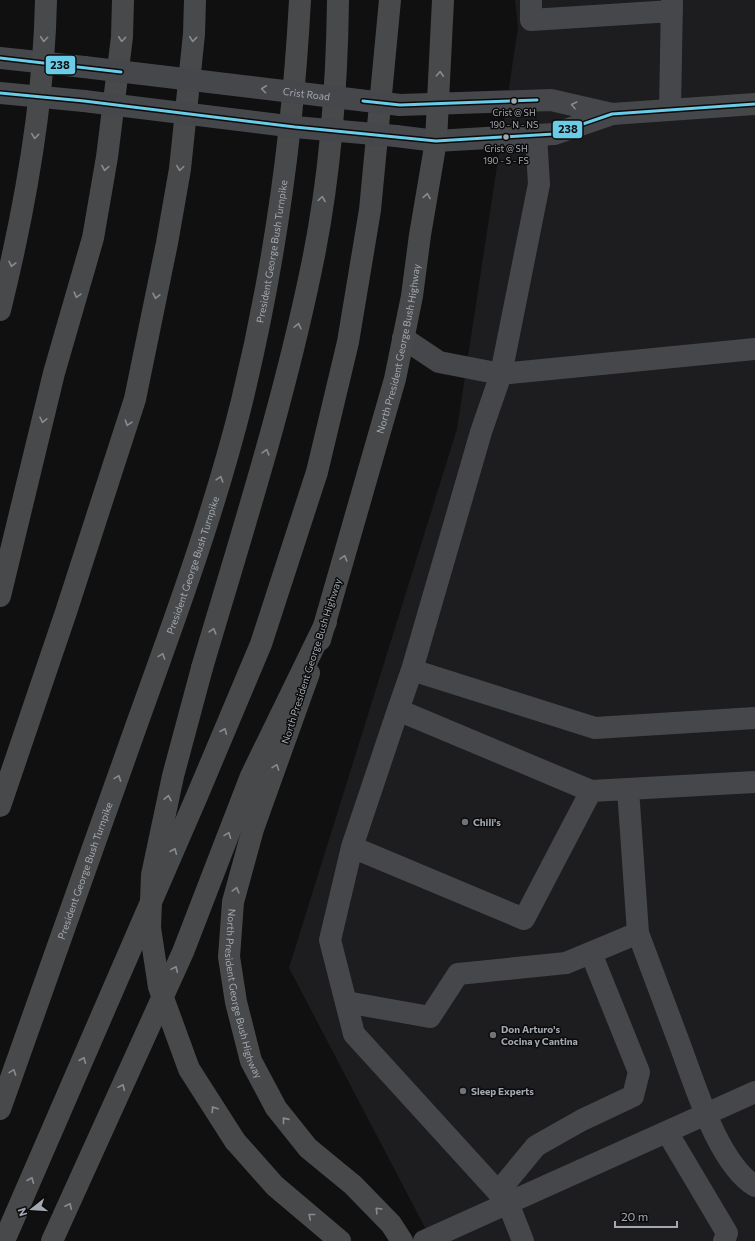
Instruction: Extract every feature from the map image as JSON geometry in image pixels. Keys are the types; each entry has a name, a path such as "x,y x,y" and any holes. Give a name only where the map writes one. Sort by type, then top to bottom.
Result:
{"highway":[{"path":"0,596 54,373 93,238 107,157 122,36 123,0"},
{"path":"0,806 66,612 135,399 180,170 194,34 195,0"},
{"name":"President George Bush Turnpike","path":"0,1109 179,607 221,477 241,404 266,292 279,218 296,66 300,0"},
{"path":"338,0 337,43 326,176 312,269 268,445 202,668 173,776 152,875 150,928 159,988 189,1070 235,1141 276,1186 340,1241"},
{"path":"4,1241 197,796 261,644 317,472 348,342 370,210 390,0"},
{"path":"52,1241 183,952 251,776 326,622"}],"main road":[{"path":"0,310 13,257 34,148 46,0"},
{"name":"North President George Bush Highway","path":"402,1241 391,1224 353,1185 308,1148 276,1108 252,1061 236,1002 229,957 233,902 253,830 298,706 326,622 395,379 412,296 420,235 436,141 443,0"}],"street":[{"path":"531,0 531,20 672,5 670,110"},
{"name":"Crist Road","path":"0,58 42,61 400,105 551,100 612,114"},
{"name":"Crist Road","path":"0,93 39,98 84,101 288,126 436,141 554,134 612,114 755,104"},
{"path":"523,1241 503,1198 354,1034 330,940 352,847 412,670 481,432 501,374 539,184 536,135"},
{"path":"403,338 440,362 501,374 755,349"},
{"path":"412,670 595,728 755,718"},
{"path":"398,710 591,791 755,782"},
{"path":"628,789 638,933 706,1114 728,1157 748,1182 755,1186"},
{"path":"352,847 524,919 591,791"},
{"path":"346,1002 430,1017 458,974 566,963 638,933"},
{"path":"503,1198 536,1146 582,1120 633,1096 640,1072 591,953"},
{"path":"424,1241 503,1198 667,1132 755,1092"},
{"path":"667,1132 728,1233 724,1241"}],"shaded area":[{"path":"515,0 755,0 755,1241 432,1241 289,968 457,429 518,28"}],"transit line":[{"name":"238","path":"0,58 121,72"},
{"name":"238","path":"0,93 84,101 295,127 436,141 554,134 612,114 755,104"},
{"name":"238","path":"363,101 400,105 537,100"}],"place":[{"name":"Crist @ SH 190 - N - NS","path":"514,101"},
{"name":"Crist @ SH 190 - S - FS","path":"506,137"},
{"name":"Chili's","path":"465,822"},
{"name":"Don Arturo's Cocina y Cantina","path":"493,1035"},
{"name":"Sleep Experts","path":"463,1091"}]}
